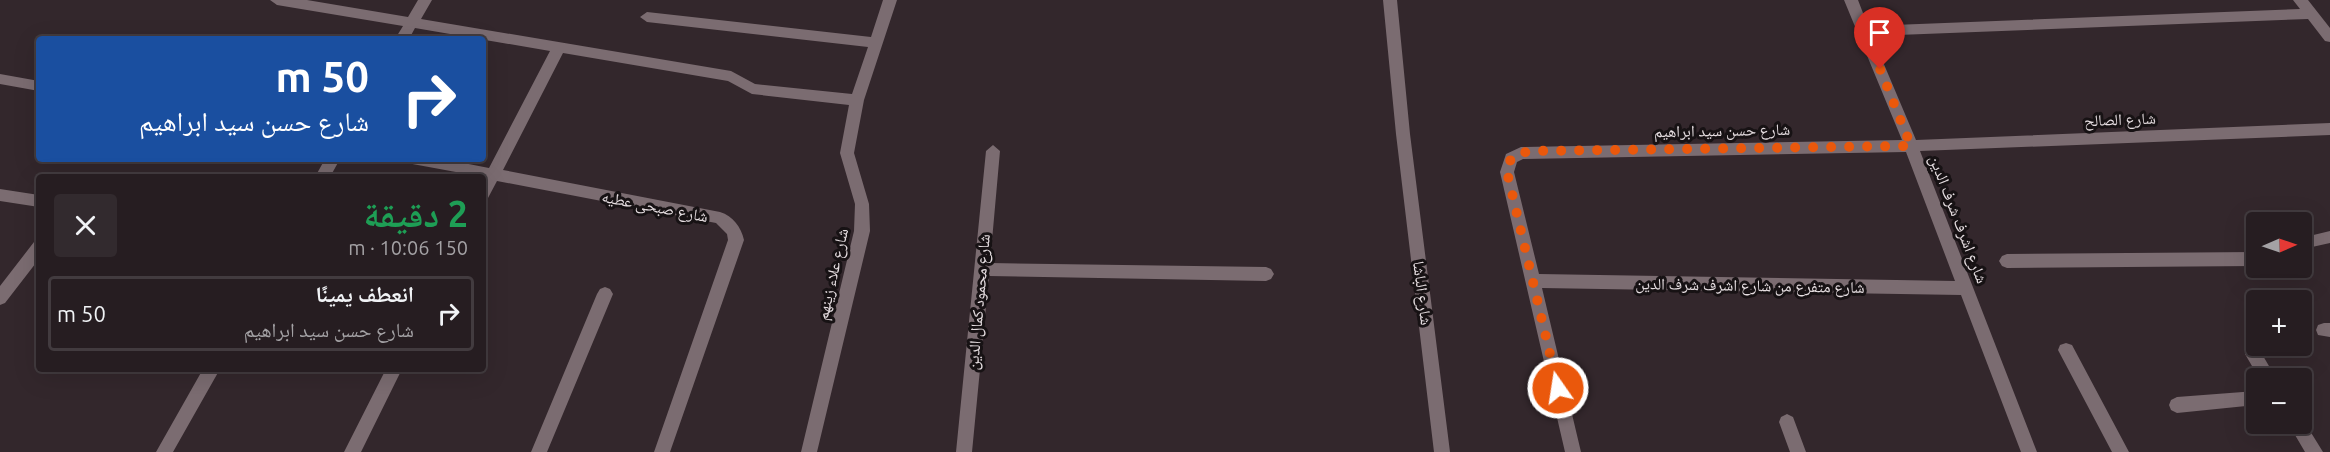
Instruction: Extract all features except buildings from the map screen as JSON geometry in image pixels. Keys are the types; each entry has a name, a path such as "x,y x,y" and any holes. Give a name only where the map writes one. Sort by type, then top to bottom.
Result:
{"street":[{"path":"277,0 731,76 752,89 857,100"},
{"path":"404,36 425,0"},
{"name":"شارع علاء زينهم","path":"809,452 862,231 862,204 848,153 857,100 890,0"},
{"name":"شارع الباشا","path":"1390,0 1403,134 1442,452"},
{"name":"شارع اشرف شرف الدين","path":"1851,0 1967,288 2029,452"},
{"path":"2300,0 2330,36"},
{"path":"1865,31 2312,14"},
{"path":"647,17 876,43"},
{"path":"486,188 559,47"},
{"path":"0,79 36,86"},
{"name":"شارع الصالح","path":"1911,146 2330,129"},
{"name":"شارع حسن سيد ابراهيم","path":"1533,281 1507,172 1511,158 1521,153 1911,146"},
{"name":"شارع محمود كمال الدين","path":"964,452 993,151"},
{"name":"شارع صبحى عطيه","path":"426,162 483,174"},
{"name":"شارع صبحى عطيه","path":"486,175 720,219 734,231 736,240 662,452"},
{"path":"0,195 36,201"},
{"path":"2312,241 2330,237"},
{"path":"0,298 36,251"},
{"path":"2007,261 2246,259"},
{"path":"982,269 1266,274"},
{"path":"1533,281 1573,452"},
{"name":"شارع متفرع من شارع اشرف شرف الدين","path":"1533,281 1967,288"},
{"path":"539,452 605,294"},
{"path":"2066,350 2121,452"},
{"path":"164,452 210,372"},
{"path":"352,452 392,372"},
{"path":"2177,405 2246,399"},
{"path":"1787,422 1798,452"},
{"path":"2303,434 2314,452"}],"route":[{"path":"1558,388 1507,172 1511,158 1533,151 1911,146 1880,69"}]}
